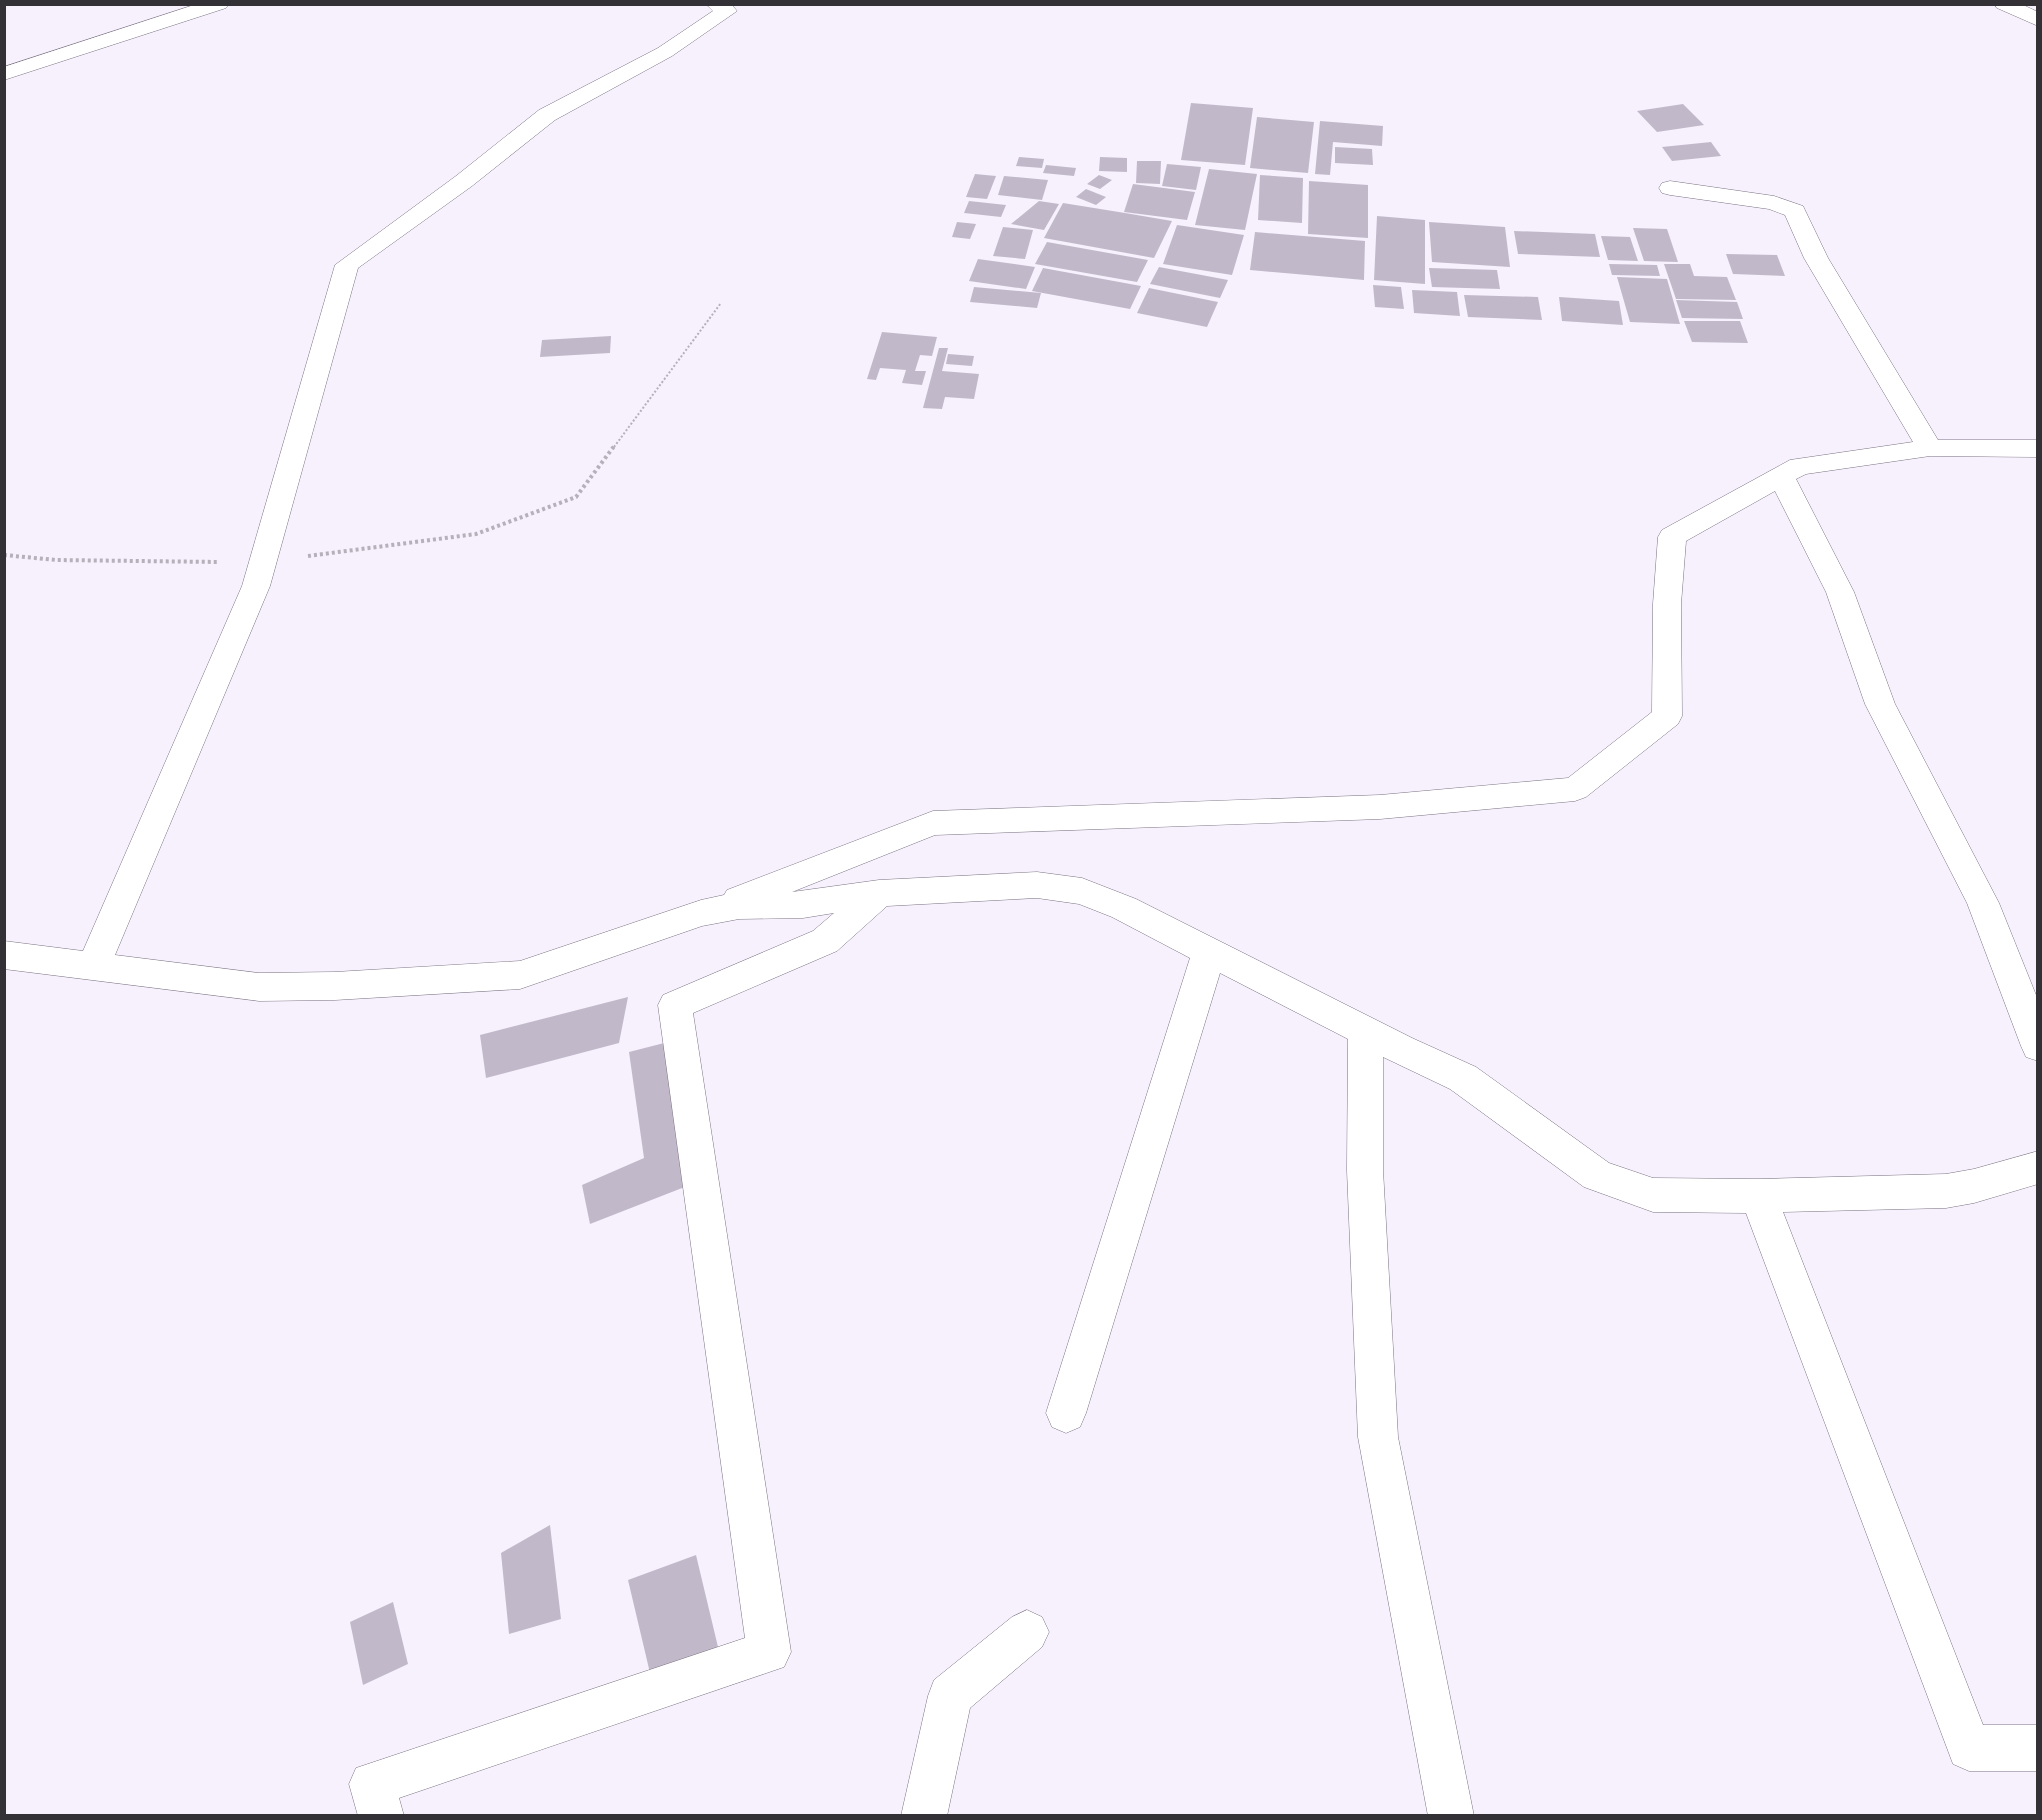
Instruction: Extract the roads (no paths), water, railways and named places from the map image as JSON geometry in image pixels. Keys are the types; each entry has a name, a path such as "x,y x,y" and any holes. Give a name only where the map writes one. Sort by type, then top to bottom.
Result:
{"street":[{"path":"4,74 219,4"},
{"path":"94,965 204,711 263,562 347,265 464,181 547,115 665,52 727,11 716,4"},
{"path":"2004,4 2037,20"},
{"path":"1670,188 1774,203 1795,211 1816,258 1929,448"},
{"path":"4,955 259,987 335,986 520,975 701,914 933,823 1380,807 1575,789 1667,716 1667,604 1672,537 1798,466 1929,448 2037,449"},
{"path":"1781,476 1840,592 1880,704 1983,903 2037,1046"},
{"path":"701,914 739,906 803,905 879,893 1037,885 1082,891 1124,908 1365,1032 1463,1078 1597,1175 1653,1195 1758,1196 1946,1191 1974,1186 2037,1167"},
{"path":"381,1815 372,1784 769,1652 675,1005 825,941 879,893"},
{"path":"1066,1413 1209,952"},
{"path":"1365,1032 1365,1170 1378,1437 1451,1815"},
{"path":"1758,1196 1969,1748 2037,1748"},
{"path":"924,1815 950,1696 1027,1632"}]}
